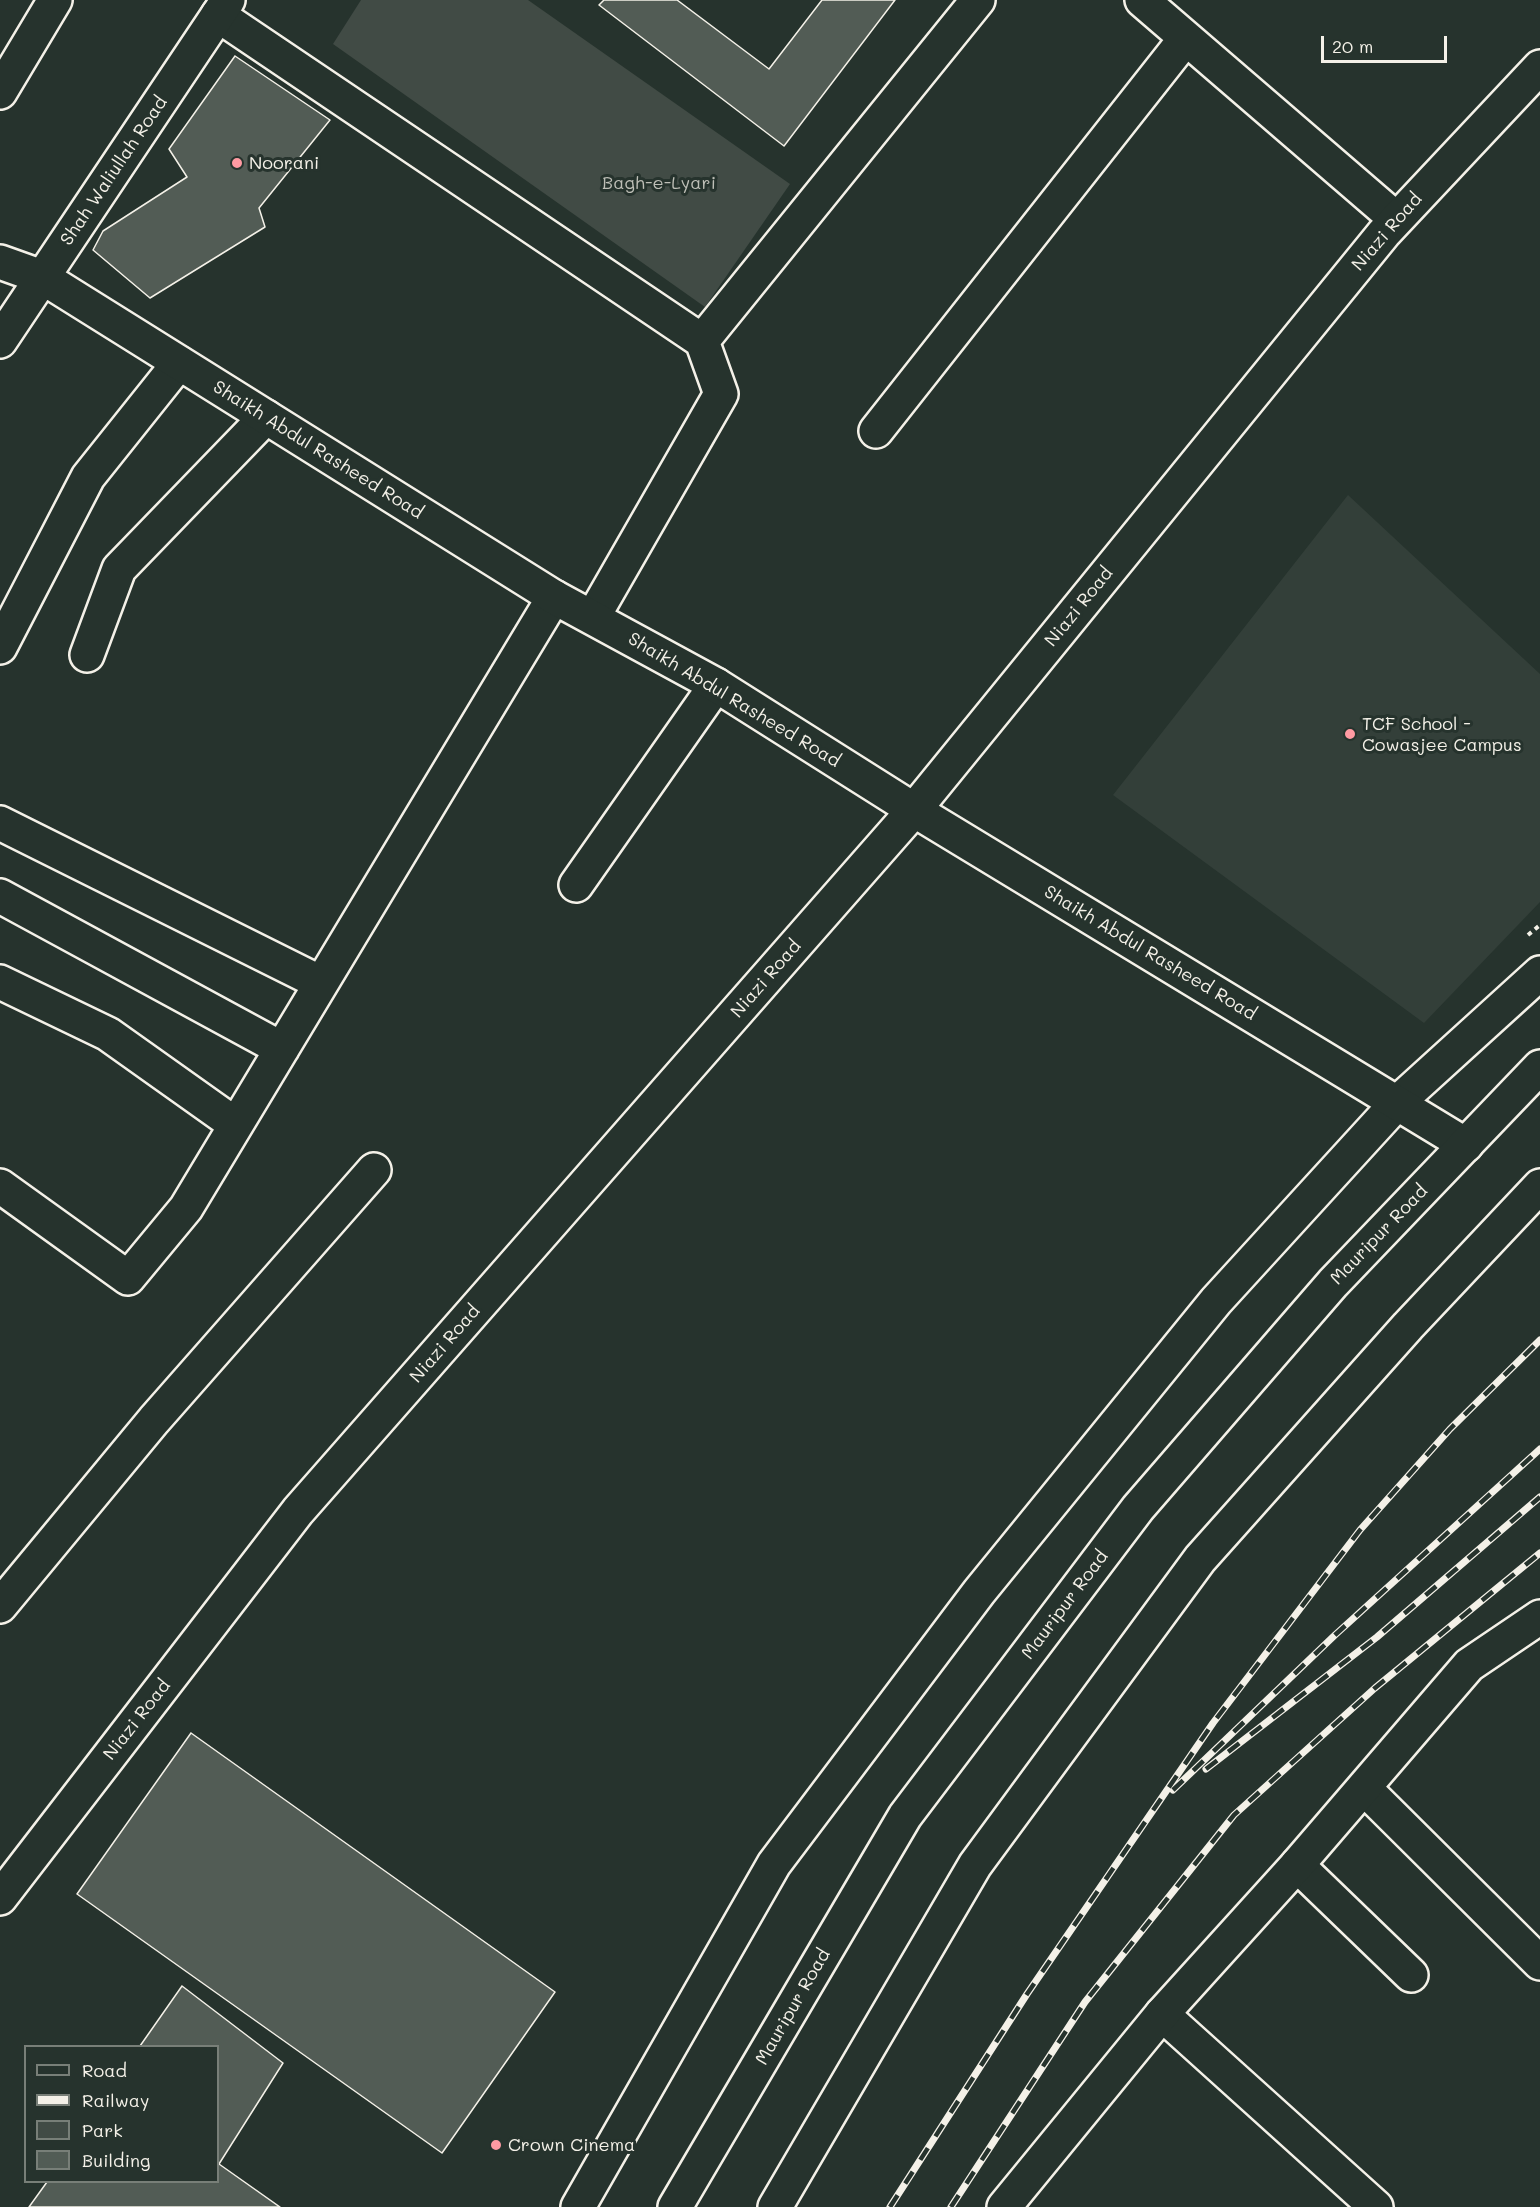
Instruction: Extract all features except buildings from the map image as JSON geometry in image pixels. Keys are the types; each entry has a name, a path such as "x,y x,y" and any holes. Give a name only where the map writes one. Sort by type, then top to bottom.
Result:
{"main road":[{"path":"0,92 55,0"},
{"path":"702,340 978,0"},
{"path":"1142,0 1396,219"},
{"path":"223,8 702,340 722,394 593,617"},
{"name":"Shah Waliullah Road","path":"0,341 223,8"},
{"path":"876,431 1186,38"},
{"name":"Niazi Road","path":"0,1898 298,1511 914,810 1396,219 1540,67"},
{"name":"Shaikh Abdul Rasheed Road","path":"0,262 42,278 554,597 716,685 914,810 1466,1145"},
{"path":"0,647 88,477 179,363"},
{"path":"87,655 119,569 266,417"},
{"path":"0,1186 128,1278 186,1208 554,597"},
{"path":"576,885 716,685"},
{"path":"0,823 321,983"},
{"path":"0,896 282,1048"},
{"path":"578,2207 774,1864 979,1592 1216,1301 1397,1103 1540,972"},
{"path":"0,982 108,1034 236,1125"},
{"name":"Mauripur Road","path":"675,2207 905,1816 1138,1508 1333,1283 1540,1067"},
{"path":"0,1606 154,1420 374,1170"},
{"path":"775,2207 975,1865 1200,1559 1400,1335 1540,1186"},
{"path":"1004,2207 1162,2014 1298,1865 1469,1665 1540,1617"},
{"path":"1364,1788 1540,1963"},
{"path":"1298,1865 1411,1975"},
{"path":"1162,2014 1376,2207"}],"shaded area":[{"name":"TCF School - Cowasjee Campus","path":"1348,495 1540,674 1540,902 1424,1023 1113,795"}],"green space":[{"name":"Bagh-e-Lyari","path":"361,0 528,0 790,184 705,307 333,44"}],"railway":[{"path":"890,2207 1027,1994 1213,1723 1360,1530 1450,1429 1540,1340"},
{"path":"1173,1790 1335,1635 1540,1449"},
{"path":"1206,1769 1377,1637 1540,1497"},
{"path":"951,2207 1085,2002 1234,1815 1375,1688 1540,1553"}],"place":[{"name":"Noorani","path":"237,163"},
{"name":"TCF School - Cowasjee Campus","path":"1350,734"},
{"name":"Crown Cinema","path":"496,2145"}]}
